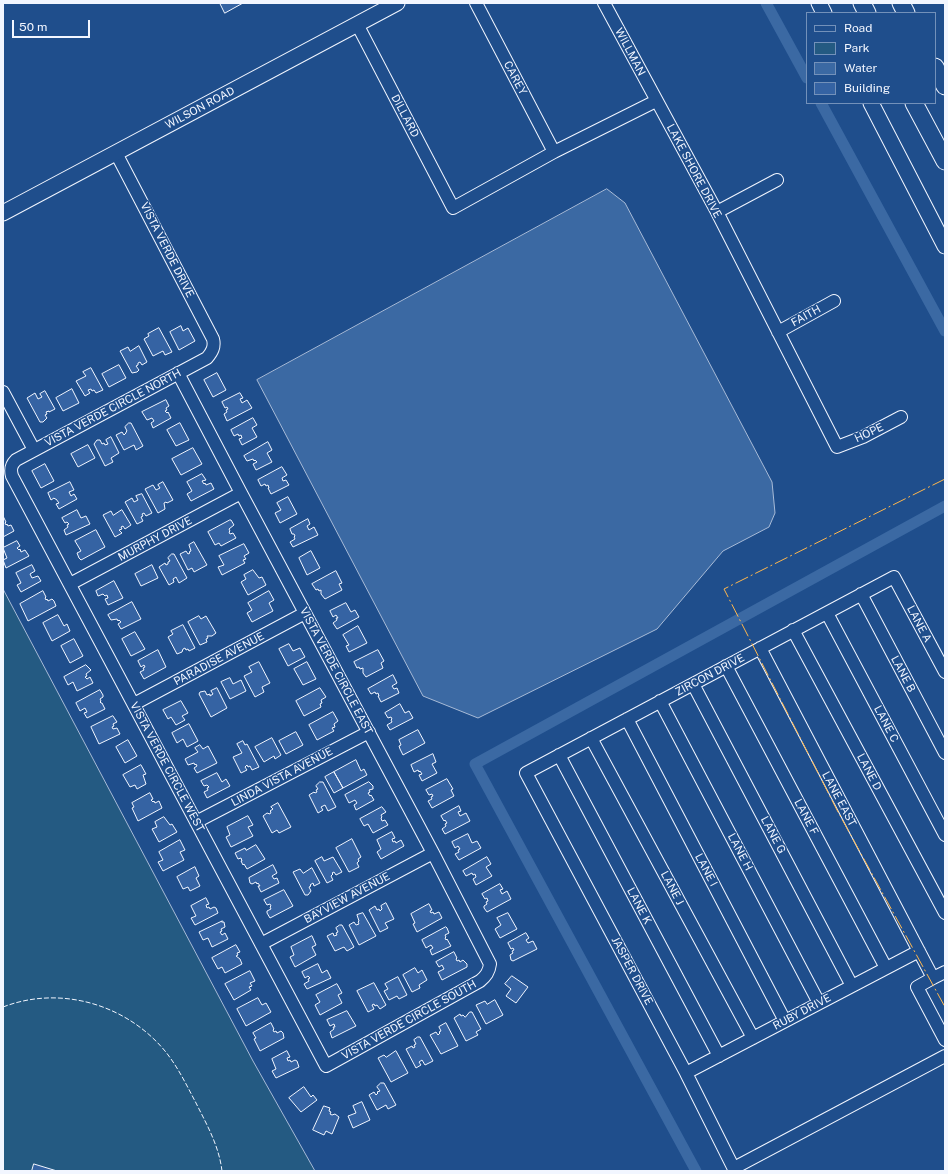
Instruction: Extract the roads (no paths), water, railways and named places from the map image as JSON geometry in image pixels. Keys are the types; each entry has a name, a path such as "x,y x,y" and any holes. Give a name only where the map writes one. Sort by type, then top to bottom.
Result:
{"highway":[{"path":"862,3 866,12"},
{"path":"901,3 906,12"},
{"path":"936,69 945,86"},
{"path":"915,104 945,161"}],"main road":[{"name":"WILSON ROAD","path":"3,213 396,3"},
{"path":"818,3 823,12"},
{"path":"872,104 945,246"}],"street":[{"name":"CAREY","path":"476,3 554,152"},
{"name":"WILLMAN","path":"604,3 656,101"},
{"name":"DILLARD","path":"357,24 453,208 554,152"},
{"path":"554,152 656,101"},
{"name":"LAKE SHORE DRIVE","path":"656,101 717,212 837,447"},
{"name":"VISTA VERDE DRIVE","path":"116,152 213,340 213,348"},
{"path":"717,212 777,180"},
{"name":"FAITH","path":"778,332 834,300"},
{"name":"VISTA VERDE CIRCLE NORTH","path":"11,468 16,460 207,358 211,354 213,348"},
{"name":"VISTA VERDE CIRCLE EAST","path":"178,373 433,852 488,959 489,970"},
{"path":"3,392 34,450"},
{"name":"HOPE","path":"837,447 863,437 901,417"},
{"name":"VISTA VERDE CIRCLE WEST","path":"11,468 12,476 326,1066"},
{"name":"MURPHY DRIVE","path":"70,584 241,493"},
{"name":"ZIRCON DRIVE","path":"526,773 894,576"},
{"name":"LANE A","path":"894,576 945,672"},
{"name":"LANE B","path":"861,594 945,753"},
{"name":"LANE C","path":"827,612 945,835"},
{"name":"PARADISE AVENUE","path":"134,704 305,613"},
{"name":"LANE D","path":"793,630 945,913"},
{"name":"LANE EAST","path":"760,648 933,978"},
{"name":"LANE F","path":"726,666 886,968"},
{"name":"LANE G","path":"693,684 852,986"},
{"name":"LANE H","path":"660,701 819,1003"},
{"name":"LANE I","path":"627,719 786,1021"},
{"name":"LINDA VISTA AVENUE","path":"196,822 369,732"},
{"name":"LANE J","path":"591,738 753,1038"},
{"name":"LANE K","path":"559,755 719,1056"},
{"name":"JASPER DRIVE","path":"526,773 686,1073 735,1170"},
{"name":"BAYVIEW AVENUE","path":"261,944 433,852"},
{"name":"RUBY DRIVE","path":"686,1073 919,951"},
{"name":"VISTA VERDE CIRCLE SOUTH","path":"326,1066 480,981 486,976 489,970"},
{"path":"945,972 917,987 945,1040"},
{"path":"735,1170 945,1056"}],"water":[{"path":"607,189 625,203 772,482 775,513 769,527 723,551 657,629 478,718 423,696 257,380"}],"waterway":[{"path":"766,3 806,76"},
{"path":"822,104 945,331"},
{"path":"941,323 945,320"},
{"path":"696,1171 475,764 945,506"}]}
